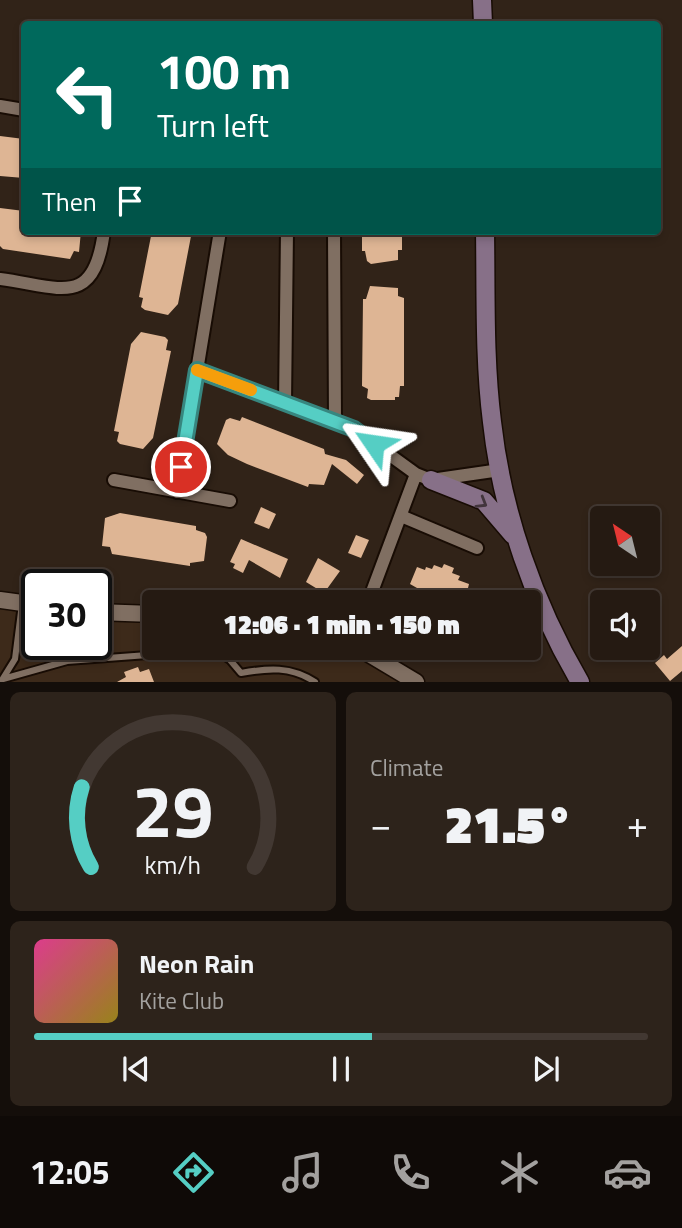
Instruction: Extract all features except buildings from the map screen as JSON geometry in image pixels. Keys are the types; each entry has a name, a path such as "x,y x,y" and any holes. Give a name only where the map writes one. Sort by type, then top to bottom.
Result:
{"main road":[{"path":"482,0 483,21"},
{"path":"485,235 486,352 492,423 500,470 519,544 547,618 580,682"},
{"path":"423,477 484,501 503,520 519,544"}],"street":[{"path":"0,106 21,110"},
{"path":"0,279 75,289 88,282 101,253 103,235"},
{"path":"177,492 219,235"},
{"path":"285,403 287,235"},
{"path":"334,235 335,422"},
{"path":"197,370 354,429 423,477 500,470"},
{"path":"373,589 401,516 423,477"},
{"path":"114,480 230,502"},
{"path":"401,516 477,548"},
{"path":"0,600 21,603"},
{"path":"112,613 142,614"},
{"path":"379,660 415,682"}],"lane":[{"path":"1,680 15,659 21,635"},
{"path":"1,680 67,661 215,650 230,660 245,682"},
{"path":"241,673 273,667 303,674 314,682"}],"shaded area":[{"path":"0,600 21,603 21,660 112,660 112,613 142,614 142,660 379,660 415,682 0,682"}],"slow traffic":[{"path":"197,370 251,390"}],"route":[{"path":"181,467 197,370 354,429 374,444"}]}
